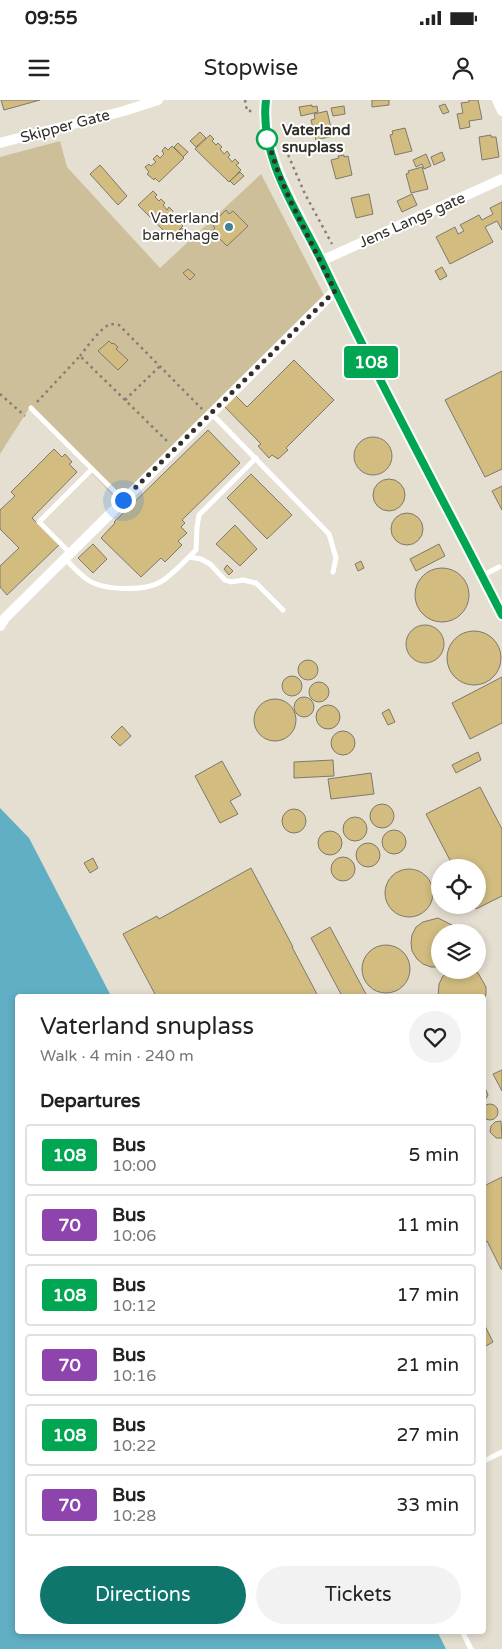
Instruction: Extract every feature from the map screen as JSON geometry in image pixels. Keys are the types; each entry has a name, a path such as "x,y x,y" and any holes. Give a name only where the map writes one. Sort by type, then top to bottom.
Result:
{"street":[{"name":"Skipper Gate","path":"0,143 124,111 158,100"},
{"path":"266,100 264,110 267,139 278,172 335,291 502,615"},
{"path":"497,100 502,111"},
{"name":"Jens Langs gate","path":"321,261 502,179"},
{"path":"0,626 5,618 123,500 335,291"}],"lane":[{"path":"33,410 123,500"},
{"path":"210,414 256,458 329,534 336,558 333,572"},
{"path":"92,469 39,522 88,580 114,587 133,588 146,587 160,582 189,558 196,550 199,515 256,458"},
{"path":"189,558 201,559 210,564 226,580 231,582 243,580 256,583 283,610"},
{"path":"482,576 499,567"},
{"path":"486,1460 502,1452"},
{"path":"464,1634 471,1649"}],"path":[{"path":"280,136 305,194 337,254"},
{"path":"0,394 28,419 33,410 87,346 112,324 119,325 159,367 210,414"},
{"path":"80,356 175,449"},
{"path":"125,400 159,367"}],"shaded area":[{"path":"60,141 67,167 160,268 261,174 326,299 120,503 30,407 0,454 0,157"}],"water":[{"path":"0,808 29,838 110,994 15,994 15,1634 438,1634 446,1649 0,1649"}],"building":[{"path":"1,100 40,100 4,110"},
{"path":"372,100 389,100 389,105 372,107"},
{"path":"469,100 478,100 482,119 469,121 470,127 460,129 457,114 463,113 461,103 469,102"},
{"path":"445,104 449,112 443,114 439,106"},
{"path":"312,105 312,107 317,106 318,112 301,116 299,107"},
{"path":"344,106 345,114 333,116 331,108"},
{"path":"327,111 333,136 316,140 311,120 315,119 314,114"},
{"path":"405,128 412,151 395,155 390,135 393,134 392,131"},
{"path":"200,132 206,138 196,147 190,141"},
{"path":"210,135 216,145 218,143 222,147 220,149 224,154 227,151 230,155 228,157 232,162 235,159 239,163 236,165 241,170 229,182 195,149"},
{"path":"491,135 491,137 496,137 499,157 482,160 479,137"},
{"path":"178,143 188,152 183,157 174,147"},
{"path":"172,146 184,158 159,182 155,178 154,180 147,174 149,172 145,167 149,164 151,166 156,162 153,159 157,155 160,158 164,154 162,151 165,147 168,150"},
{"path":"442,152 445,160 434,165 431,157"},
{"path":"426,154 431,166 424,169 422,164 416,167 413,160"},
{"path":"344,155 344,157 348,156 352,175 336,179 331,160"},
{"path":"100,165 127,196 118,205 90,174"},
{"path":"422,167 428,189 411,193 406,174 409,173 408,171"},
{"path":"240,172 244,176 234,185 230,181"},
{"path":"153,191 159,201 161,199 165,203 163,205 167,210 169,207 173,211 171,214 175,218 178,216 182,220 179,222 183,226 171,238 138,205"},
{"path":"369,194 373,214 356,218 351,198"},
{"path":"412,194 417,205 402,212 397,201"},
{"path":"502,202 502,230 497,221 485,227 493,242 450,264 436,237 455,227 458,234 464,231 460,225 479,215 482,220 493,214 490,208"},
{"path":"226,210 229,214 233,211 248,226 227,246 212,231 215,228 212,224"},
{"path":"182,228 186,232 177,241 172,237"},
{"path":"442,267 447,276 440,280 435,271"},
{"path":"188,269 195,275 190,280 183,273"},
{"path":"109,341 118,347 116,349 128,360 118,370 98,351"},
{"path":"294,360 334,400 286,448 288,450 278,459 272,455 269,458 258,446 261,444 224,406 235,395 247,407"},
{"path":"502,371 502,469 485,477 445,400"},
{"path":"208,430 240,463 182,520 185,523 181,527 187,533 178,541 182,545 165,562 161,558 141,577 101,538 114,522"},
{"path":"373,437 380,438 386,443 391,449 391,463 386,469 380,474 373,475 366,474 360,469 355,463 354,456 355,449 360,443 366,438"},
{"path":"54,449 62,457 65,454 72,462 69,464 77,472 32,518 59,545 7,595 0,587 0,566 19,548 0,529 0,510 15,496 11,492"},
{"path":"251,474 292,515 267,539 227,498"},
{"path":"389,479 401,483 405,495 401,507 389,511 377,507 373,495 377,483"},
{"path":"502,486 502,510 492,491"},
{"path":"407,513 419,517 423,529 419,541 407,545 395,541 391,529 395,517"},
{"path":"235,525 257,549 240,566 216,544"},
{"path":"93,544 107,559 93,573 78,558"},
{"path":"439,544 445,556 416,571 410,559"},
{"path":"361,561 364,568 358,571 355,564"},
{"path":"227,565 233,571 229,575 224,569"},
{"path":"442,568 452,570 461,576 467,585 469,595 467,605 461,614 452,620 442,622 432,620 423,614 417,605 415,595 417,585 423,576 432,570"},
{"path":"425,625 432,626 438,631 443,637 443,651 438,657 432,662 425,663 418,662 412,657 407,651 406,644 407,637 412,631 418,626"},
{"path":"474,631 484,633 493,639 499,648 501,658 499,668 493,677 484,683 474,685 464,683 455,677 449,668 447,658 449,648 455,639 464,633"},
{"path":"308,660 315,663 318,670 315,677 308,680 301,677 298,670 301,663"},
{"path":"292,676 299,679 302,686 299,693 292,696 285,693 282,686 285,679"},
{"path":"502,677 502,723 470,739 452,703"},
{"path":"319,682 326,685 329,692 326,699 319,702 312,699 309,692 312,685"},
{"path":"304,697 311,700 314,707 311,714 304,717 297,714 294,707 297,700"},
{"path":"275,699 290,705 296,720 290,735 275,741 260,735 254,720 260,705"},
{"path":"328,705 337,708 340,717 337,726 328,729 319,726 316,717 319,708"},
{"path":"389,709 395,722 388,725 382,713"},
{"path":"122,726 131,736 120,746 111,737"},
{"path":"343,731 352,734 355,743 352,752 343,755 334,752 331,743 334,734"},
{"path":"478,752 481,760 456,773 452,765"},
{"path":"333,760 334,776 294,778 294,762"},
{"path":"222,761 241,795 230,801 238,814 220,823 195,776"},
{"path":"371,773 374,794 331,799 328,779"},
{"path":"480,787 502,829 502,896 486,904 486,859 449,859 426,814"},
{"path":"382,804 391,807 394,816 391,825 382,828 373,825 370,816 373,807"},
{"path":"294,809 303,812 306,821 303,830 294,833 285,830 282,821 285,812"},
{"path":"355,817 364,820 367,829 364,838 355,841 346,838 343,829 346,820"},
{"path":"394,830 403,833 406,842 403,851 394,854 385,851 382,842 385,833"},
{"path":"330,831 339,834 342,843 339,852 330,855 321,852 318,843 321,834"},
{"path":"368,843 377,846 380,855 377,864 368,867 359,864 356,855 359,846"},
{"path":"343,857 352,860 355,869 352,878 343,881 334,878 331,869 334,860"},
{"path":"93,858 98,868 90,873 84,863"},
{"path":"251,868 317,994 155,994 123,934 157,916 159,919"},
{"path":"404,869 414,869 422,873 431,884 431,902 422,913 414,917 404,917 396,913 389,906 385,898 385,888 389,880 396,873"},
{"path":"438,918 450,924 431,924 431,967 417,959 412,951 412,935 416,927 423,922"},
{"path":"330,927 366,994 341,994 311,938"},
{"path":"381,945 391,945 403,952 410,964 410,974 403,986 391,993 381,993 373,989 366,982 362,974 362,964 366,956 373,949"},
{"path":"442,979 481,979 486,987 486,994 438,994"},
{"path":"502,1070 502,1091 493,1074"},
{"path":"490,1104 496,1106 496,1118 490,1120 486,1119 486,1105"},
{"path":"501,1121 502,1138 496,1138 490,1132 491,1126 495,1122"},
{"path":"502,1177 502,1269 486,1242 486,1185"},
{"path":"486,1328 493,1342 486,1346"}],"bus line":[{"name":"108","path":"266,100 264,110 267,139 290,200 502,615"}],"place":[{"name":"Vaterland snuplass","path":"267,139"},
{"name":"Vaterland barnehage","path":"229,227"}],"route":[{"path":"123,500 335,291 290,200 267,139"}]}
